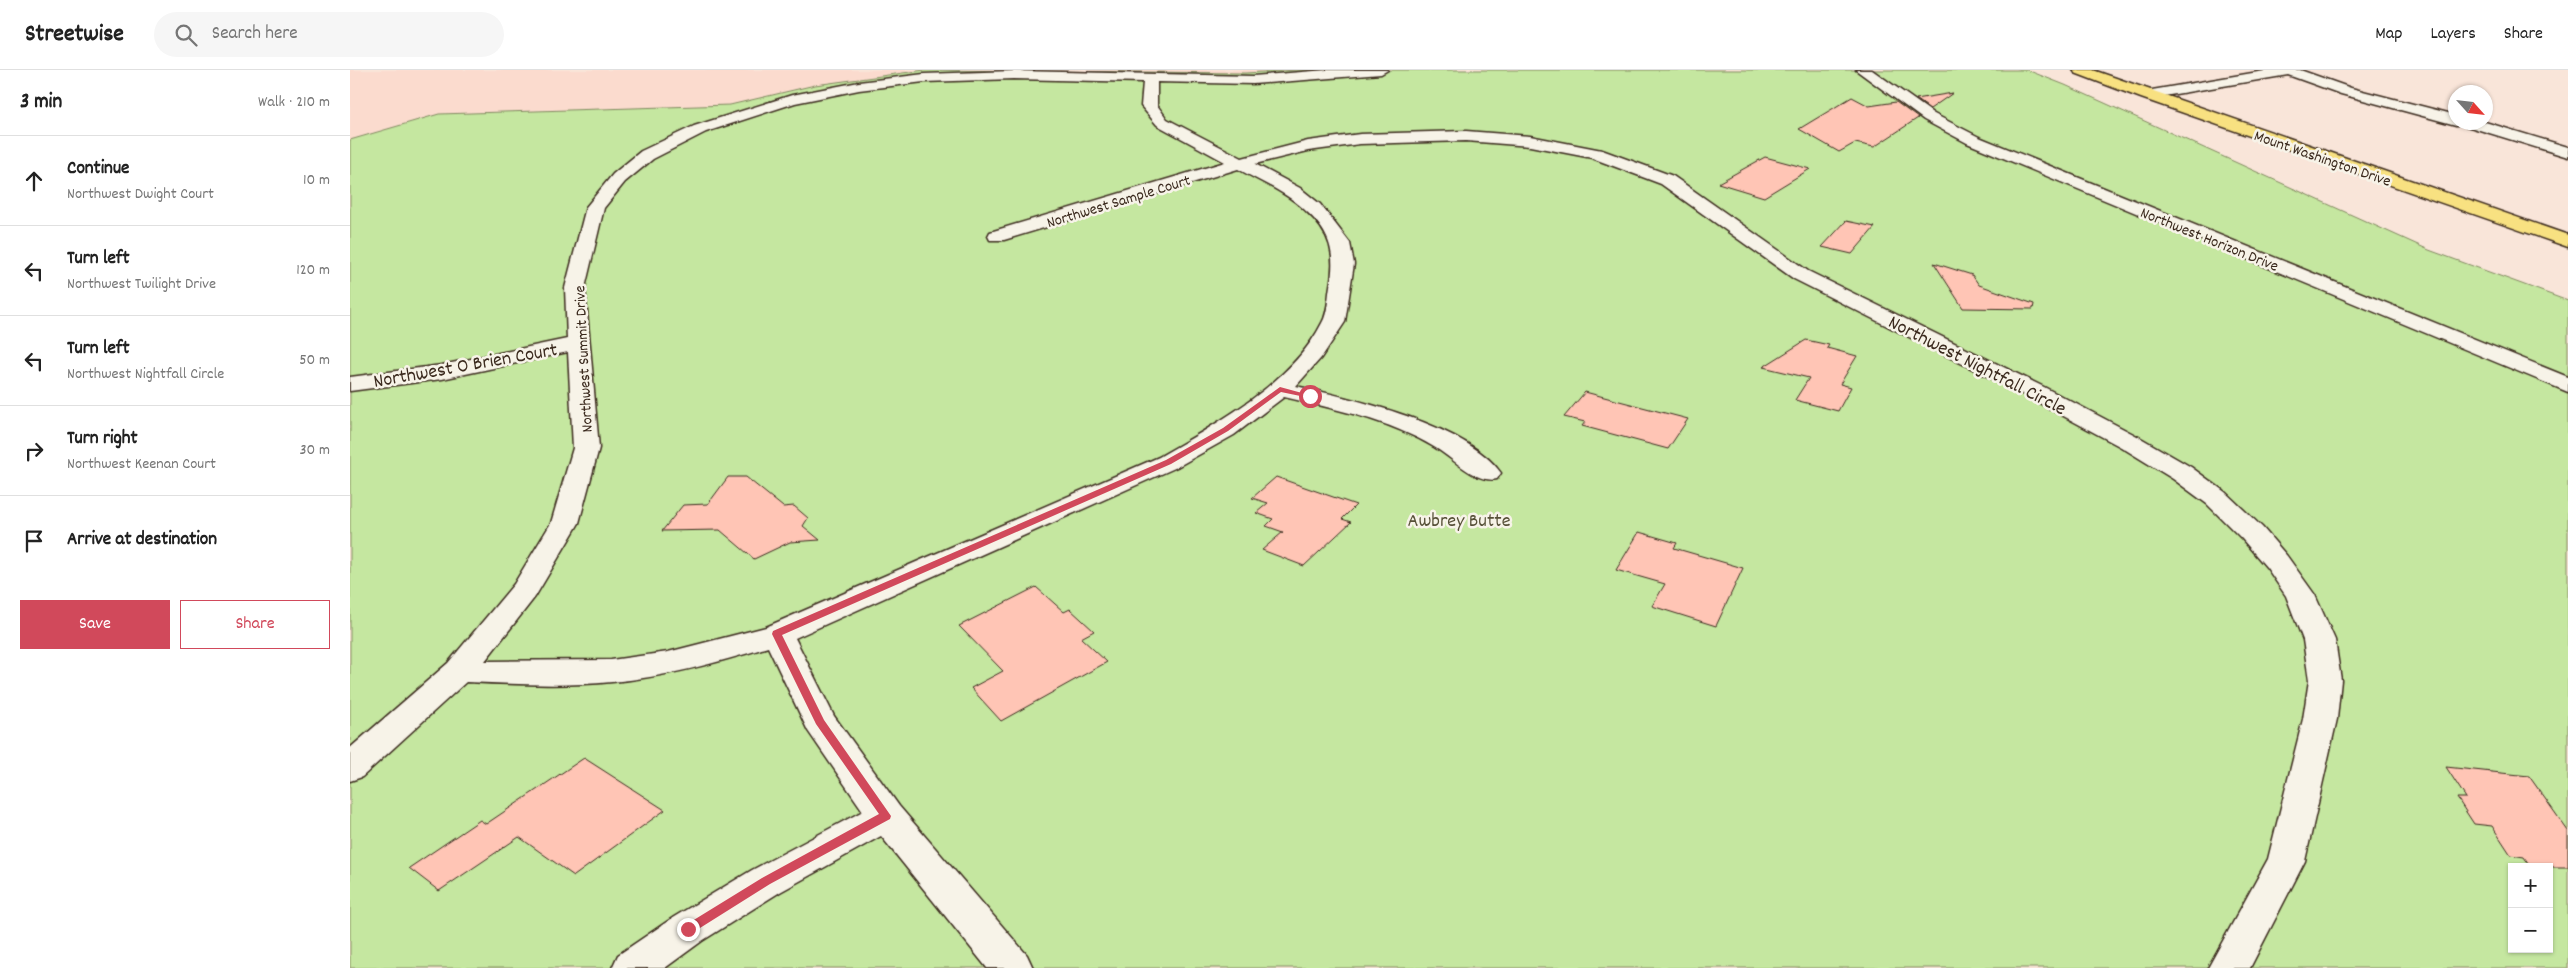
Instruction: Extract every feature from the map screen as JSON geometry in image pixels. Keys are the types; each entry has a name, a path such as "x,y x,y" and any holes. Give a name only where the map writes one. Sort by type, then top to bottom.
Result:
{"main road":[{"name":"Mount Washington Drive","path":"2080,70 2146,95 2568,241"}],"street":[{"name":"Northwest Summit Drive","path":"350,768 459,670 525,590 565,523 586,448 575,288 595,207 619,178 647,155 700,129 792,100 859,86 924,78 1014,75 1150,80 1254,80 1381,70"},
{"name":"Northwest Horizon Drive","path":"1863,70 1929,117 1973,140 2568,385"},
{"path":"2146,95 2287,71 2346,91 2448,118"},
{"path":"459,670 525,673 611,671 668,662 723,650 777,634 1168,462 1225,430 1280,389 1313,353 1334,322 1344,264 1340,243 1314,208 1294,192 1162,122 1149,106 1150,80"},
{"path":"2493,130 2568,152"},
{"name":"Northwest Nightfall Circle","path":"1240,163 1308,146 1360,139 1466,136 1530,141 1596,154 1632,166 1667,180 1801,275 2130,442 2182,473 2216,498 2264,547 2300,595 2319,640 2325,680 2320,719 2286,861 2229,968"},
{"name":"Northwest Sample Court","path":"996,236 1240,163"},
{"name":"Northwest O Brien Court","path":"350,384 442,372 579,343"},
{"path":"1280,389 1382,415 1445,442 1468,455 1488,473"},
{"path":"777,634 820,722 886,816 1012,968"},
{"path":"633,968 688,929 766,881 886,816"}],"shaded area":[{"path":"350,70 925,70 815,85 730,105 439,114 350,140"},
{"path":"1084,70 1297,70 1245,73"}],"green space":[{"name":"Awbrey Butte","path":"925,70 1245,73 1297,70 2027,70 2065,85 2429,250 2568,301 2568,968 350,968 350,140 439,114 730,105 815,85"}],"building":[{"path":"1953,93 1930,109 1916,99"},
{"path":"1852,97 1869,106 1896,102 1918,118 1874,147 1855,143 1839,152 1799,129"},
{"path":"1765,157 1810,169 1764,197 1718,183"},
{"path":"1846,221 1875,227 1852,254 1822,247"},
{"path":"1934,263 1972,275 1979,285 2034,304 2033,309 1963,308"},
{"path":"1806,340 1829,345 1827,348 1857,356 1840,384 1851,387 1838,411 1795,400 1809,378 1763,367"},
{"path":"1585,392 1688,419 1668,449 1582,426 1585,422 1564,417"},
{"path":"728,477 746,477 783,507 794,506 808,518 803,526 820,540 790,542 754,559 720,530 662,531 683,505 708,504"},
{"path":"1276,477 1356,505 1342,519 1351,522 1304,566 1262,550 1283,532 1266,526 1273,519 1256,513 1268,503 1252,498"},
{"path":"1639,532 1677,543 1674,548 1743,568 1716,626 1652,606 1665,584 1616,570"},
{"path":"1036,587 1064,612 1070,609 1094,631 1081,638 1107,662 1001,721 971,688 1003,671 959,626"},
{"path":"584,758 665,810 574,876 519,837 439,891 409,868 480,820 486,824"},
{"path":"2446,767 2529,776 2568,831 2568,867 2553,867 2553,863 2528,863 2524,857 2511,855 2492,826 2474,824 2457,798 2466,798"}],"route":[{"path":"688,929 766,881 886,816 820,722 777,634 1168,462 1225,430 1280,389 1310,396"}]}
